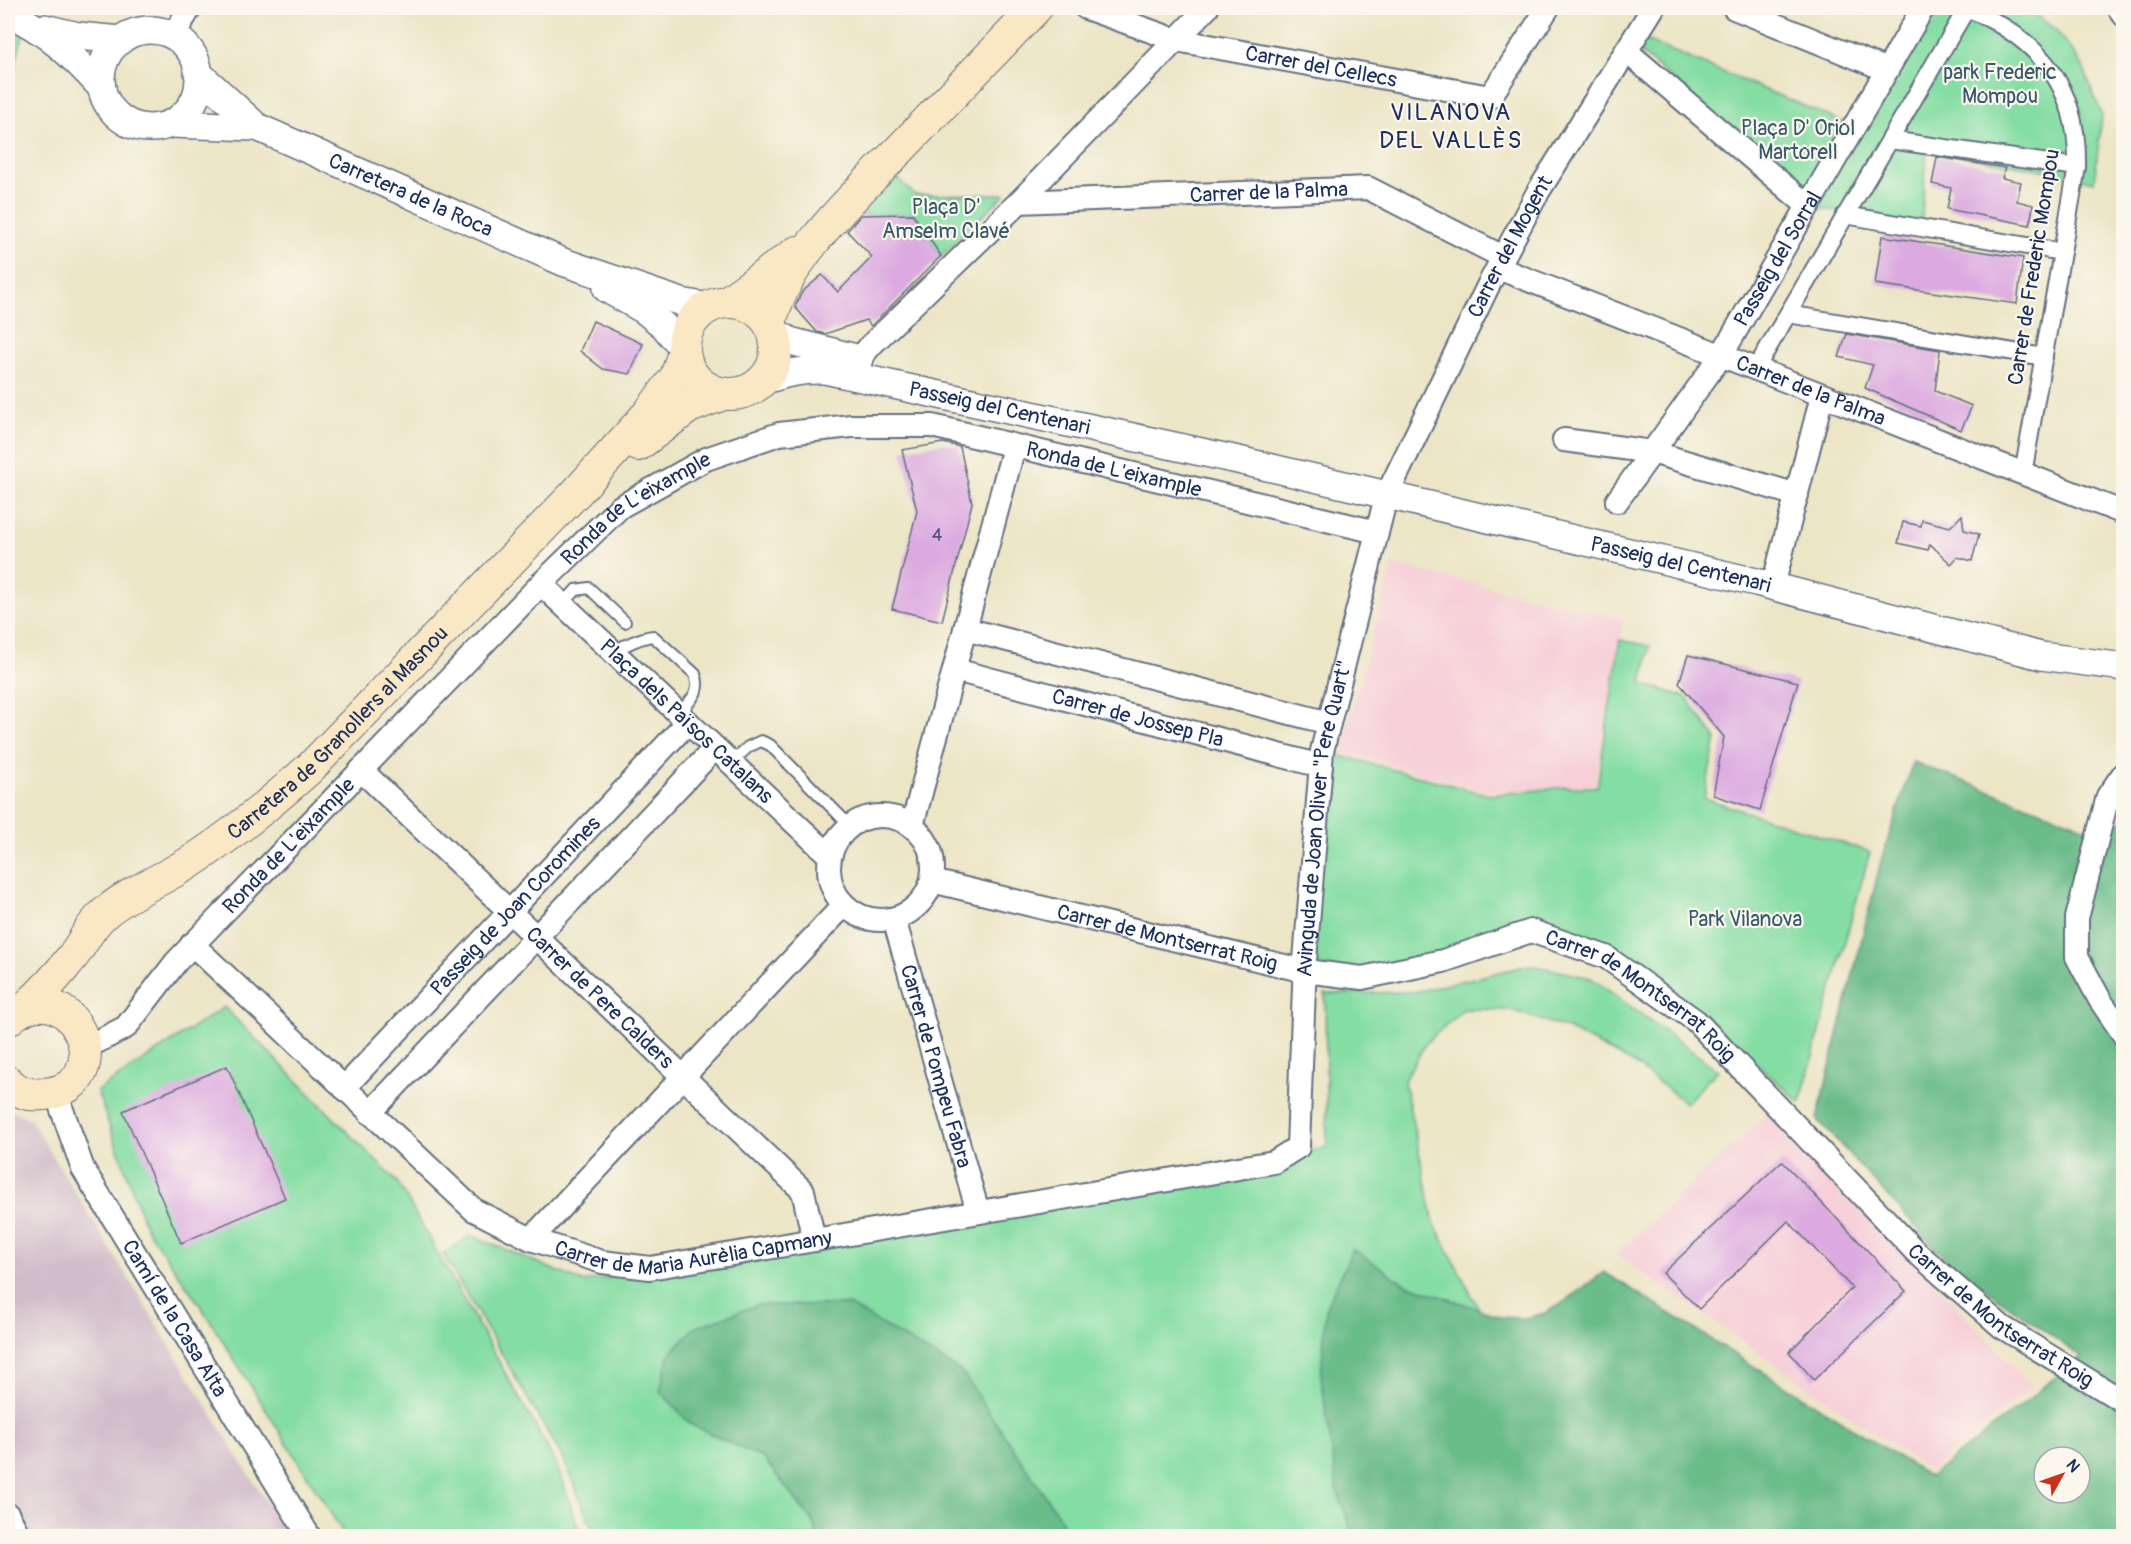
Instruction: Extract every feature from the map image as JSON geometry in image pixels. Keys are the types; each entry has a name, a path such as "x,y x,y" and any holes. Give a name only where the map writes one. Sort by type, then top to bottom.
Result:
{"main road":[{"path":"817,237 693,318 684,335 683,351 687,367 693,378 703,386 723,394 744,392 762,381 773,363 776,352 771,327 774,307 782,288 817,237 1036,8"},
{"path":"717,304 754,307 771,327"},
{"name":"Carretera de Granollers al Masnou","path":"17,1013 44,991 103,914 120,901 192,861 232,833 310,768 584,484 662,397 676,377 683,351"},
{"name":"Carretera de Granollers al Masnou","path":"584,484 689,407 723,394"},
{"name":"Carretera de Granollers al Masnou","path":"73,955 71,994 81,1036"},
{"path":"17,1013 41,1005 57,1009 81,1036 85,1058 80,1074 69,1085 26,1093"}],"street":[{"path":"173,36 190,8"},
{"name":"Carrer del Cellecs","path":"1086,8 1176,40 1490,97 1548,8"},
{"path":"860,359 870,346 1019,202 1207,8"},
{"name":"Carrer del Mogent","path":"1386,496 1538,192 1653,8"},
{"path":"1734,8 1887,70"},
{"name":"Passeig del Sorral","path":"1617,501 1721,356 1923,8"},
{"name":"Passeig del Sorral","path":"1755,370 1967,8"},
{"name":"Carrer de Frederic Mompou","path":"1967,8 1989,17 2015,34 2051,70 2062,87 2073,118 2077,145 2076,167 2023,474"},
{"path":"2119,8 2124,15"},
{"path":"20,19 78,36 121,40"},
{"path":"20,19 74,57 102,88"},
{"path":"146,30 160,31 173,36 194,58 198,73 198,89 192,104 183,116 170,124 155,128 139,127 125,122 113,112 106,100 101,74 104,61 111,49 133,33 146,30"},
{"path":"1626,51 1808,207"},
{"name":"Carretera de la Roca","path":"198,73 257,127 563,262 681,302 717,304"},
{"name":"Carretera de la Roca","path":"170,124 257,127"},
{"path":"1890,140 2076,167"},
{"name":"Carrer de la Palma","path":"1019,202 1368,188 1501,263 1755,370 2124,513"},
{"path":"1845,215 2062,252"},
{"name":"Carretera de la Roca","path":"563,262 644,310 663,325 683,351"},
{"path":"1788,314 2044,357"},
{"name":"Passeig del Centenari","path":"771,327 790,341 1141,430 1238,460"},
{"name":"Passeig del Centenari","path":"762,381 788,373 825,370 1238,460 1773,586 2041,656 2124,668"},
{"path":"1773,586 1822,396"},
{"name":"Ronda de L'eixample","path":"81,1036 126,1027 192,944 541,584 620,507 706,459 779,434 851,426 932,426 1377,532"},
{"path":"1564,440 1652,452 1797,495"},
{"path":"912,826 1014,447"},
{"name":"Avinguda de Joan Oliver \"Pere Quart\"","path":"1298,1147 1305,971 1322,751 1386,496"},
{"name":"Plaça dels Països Catalans","path":"541,584 830,856"},
{"name":"Carrer de Jossep Pla","path":"965,628 1329,723"},
{"name":"Carrer de Jossep Pla","path":"954,670 1321,766"},
{"name":"Passeig de Joan Coromines","path":"344,1088 510,911 683,718"},
{"name":"Passeig de Joan Coromines","path":"370,1113 537,936 723,755"},
{"name":"Carrer de Pere Calders","path":"361,770 803,1191 814,1240"},
{"path":"2124,773 2108,796 2077,918 2077,957 2100,1000 2124,1035"},
{"path":"878,816 896,818 912,826 928,845 933,863 932,881 925,897 910,912 894,919 879,921 861,917 849,910 837,897 830,883 828,864 834,843 856,821 878,816"},
{"name":"Carrer de Montserrat Roig","path":"932,881 1305,971 1362,978 1443,961 1531,931 1606,957 1696,1022 1916,1252 2002,1327 2124,1402"},
{"path":"531,1239 844,905"},
{"name":"Carrer de Pompeu Fabra","path":"894,919 978,1212"},
{"name":"Carrer de Maria Aurèlia Capmany","path":"192,944 474,1210 531,1239 602,1262 650,1268 1274,1162 1298,1147"},
{"name":"Camí de la Casa Alta","path":"26,1093 83,1169 309,1536"},
{"path":"8,1515 19,1536"}],"lane":[{"path":"562,604 576,590 589,588 625,622"},
{"path":"612,651 642,637 653,636 695,674 698,691 683,718"},
{"path":"723,755 761,741 770,745 850,826"}],"shaded area":[{"path":"1393,564 1623,619 1595,784 1489,792 1340,752"},
{"path":"8,1109 30,1119 287,1536 8,1536"},
{"path":"1770,1111 2032,1386 1930,1471 1616,1254"}],"green space":[{"path":"8,8 31,8 8,88"},
{"name":"park Frederic Mompou","path":"1923,8 2025,8 2055,29 2082,64 2102,116 2094,182 2055,172 1927,150 1921,227 1808,206"},
{"name":"Plaça D' Oriol Martorell","path":"1643,39 1847,124 1807,190 1636,49"},
{"name":"Plaça D' Amselm Clavé","path":"891,172 915,195 1005,194 941,256 913,214 848,215"},
{"name":"Park Vilanova","path":"1620,640 1650,646 1642,684 1686,697 1716,739 1704,798 1870,852 1800,1103 1704,1015 1538,925 1368,972 1319,966 1306,944 1322,751 1489,795 1566,787 1597,787"},
{"path":"1913,762 2106,835 2123,819 2123,1536 1353,1536 1337,1489 1321,1376 1326,1307 1353,1249 1405,1284 1502,1317 1526,1318 1545,1313 1564,1302 1604,1272 1930,1477 2081,1357 1949,1263 1817,1119 1881,861"},
{"path":"1530,965 1591,978 1718,1070 1686,1103 1633,1063 1566,1028 1511,1010 1464,1009 1426,1043 1404,1081 1434,1223 1480,1311 1405,1284 1353,1249 1337,1489 1353,1536 1058,1536 1062,1521 690,1424 763,1458 812,1520 817,1536 595,1536 564,1460 443,1254 471,1235 583,1282 1327,1147 1325,994 1414,992"},
{"path":"224,1007 398,1183 556,1463 581,1536 345,1536 202,1308 146,1228 97,1091"},
{"path":"757,1305 849,1305 962,1372 1062,1521 1058,1536 817,1536 812,1520 763,1458 690,1424 660,1391 668,1356 694,1328"}],"building":[{"path":"1937,157 2005,168 2002,178 2021,182 2017,201 2033,205 2030,225 1947,209 1951,188 1932,184"},
{"path":"913,214 941,256 871,326 866,320 825,334 817,332 795,307 802,292 822,275 838,292 872,257 847,231 861,215"},
{"path":"1882,236 2023,258 2017,304 1875,284"},
{"path":"593,321 643,344 630,374 603,369 580,351"},
{"path":"1847,334 1940,350 1935,391 1972,406 1961,430 1865,388 1873,365 1839,357"},
{"path":"943,443 960,447 972,503 942,621 892,609 917,511 902,450"},
{"path":"1962,515 1964,530 1979,534 1972,561 1958,557 1951,564 1930,544 1928,550 1898,543 1903,522 1921,526 1922,520 1950,527"},
{"path":"1688,655 1798,682 1760,810 1713,795 1724,737 1679,683"},
{"path":"227,1066 285,1198 181,1243 123,1111"},
{"path":"1782,1161 1906,1291 1814,1380 1789,1352 1852,1288 1788,1221 1699,1309 1663,1273"}],"district":[{"name":"VILANOVA DEL VALLÈS","path":"1451,126"}]}
